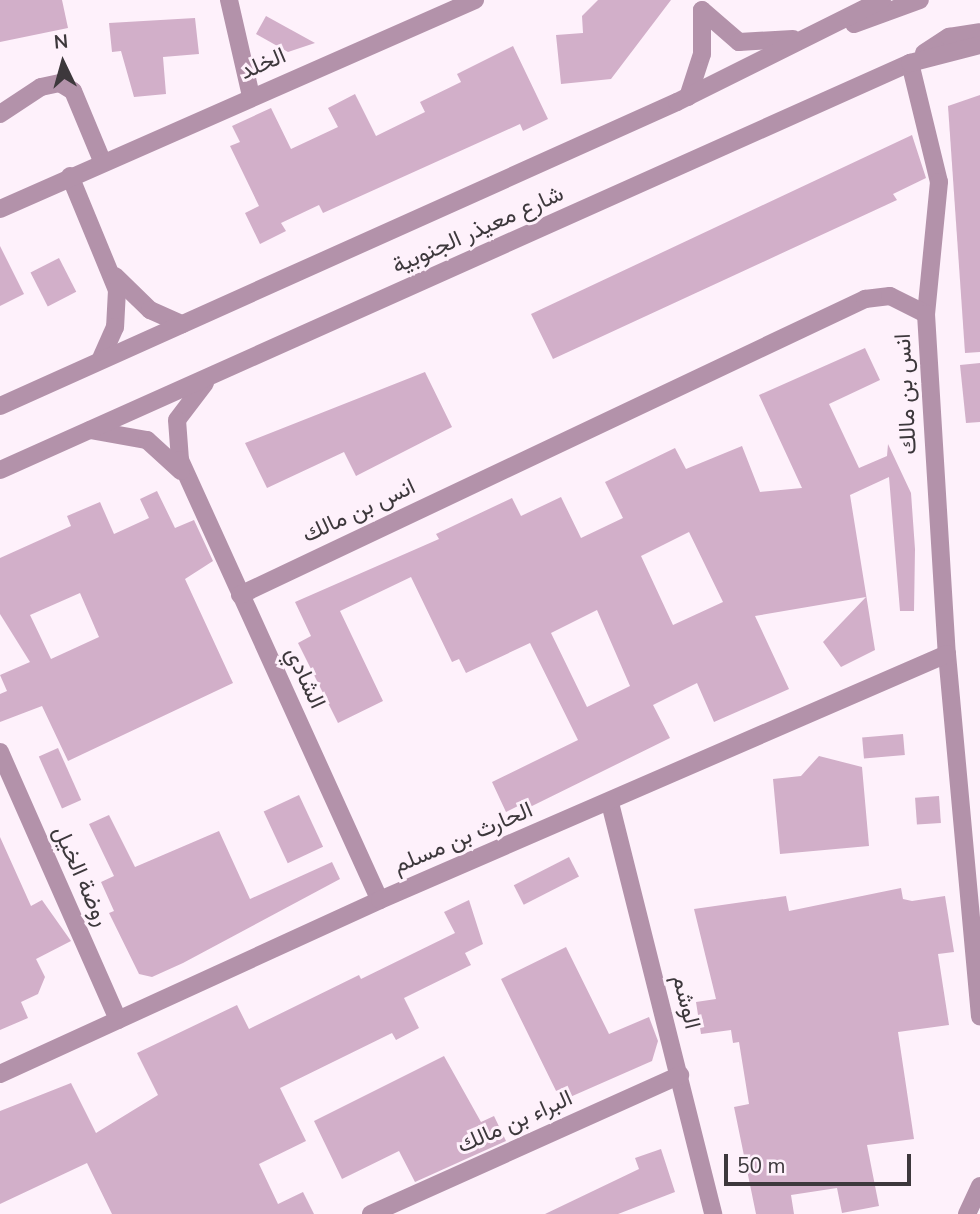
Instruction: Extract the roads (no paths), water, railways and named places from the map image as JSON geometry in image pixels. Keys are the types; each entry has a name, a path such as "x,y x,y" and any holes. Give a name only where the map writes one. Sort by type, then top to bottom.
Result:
{"street":[{"path":"229,0 251,96"},
{"name":"الخلد","path":"0,209 251,96 475,0"},
{"name":"شارع معيذر الجنوبية","path":"0,406 688,97 882,0"},
{"path":"700,5 739,41 813,36 920,0"},
{"path":"688,97 702,54 700,5"},
{"path":"926,314 939,182 910,63 948,37 980,32"},
{"name":"شارع معيذر الجنوبية","path":"0,470 910,63 980,45"},
{"path":"0,114 41,87 60,83 73,91 103,163"},
{"path":"70,176 113,273 118,308 100,360"},
{"path":"113,273 150,310 182,324"},
{"name":"انس بن مالك","path":"240,595 865,299 890,296 926,314 947,653 980,1017"},
{"name":"الشادي","path":"213,375 177,420 186,477 380,900"},
{"name":"الشادي","path":"86,430 147,440 186,477"},
{"name":"الحارث بن مسلم","path":"0,1074 380,900 610,803 947,653"},
{"name":"روضة الخيل","path":"0,752 118,1020"},
{"name":"الوشم","path":"610,803 713,1214"},
{"name":"البراء بن مالك","path":"371,1214 680,1075"},
{"path":"967,1214 980,1186"}]}
